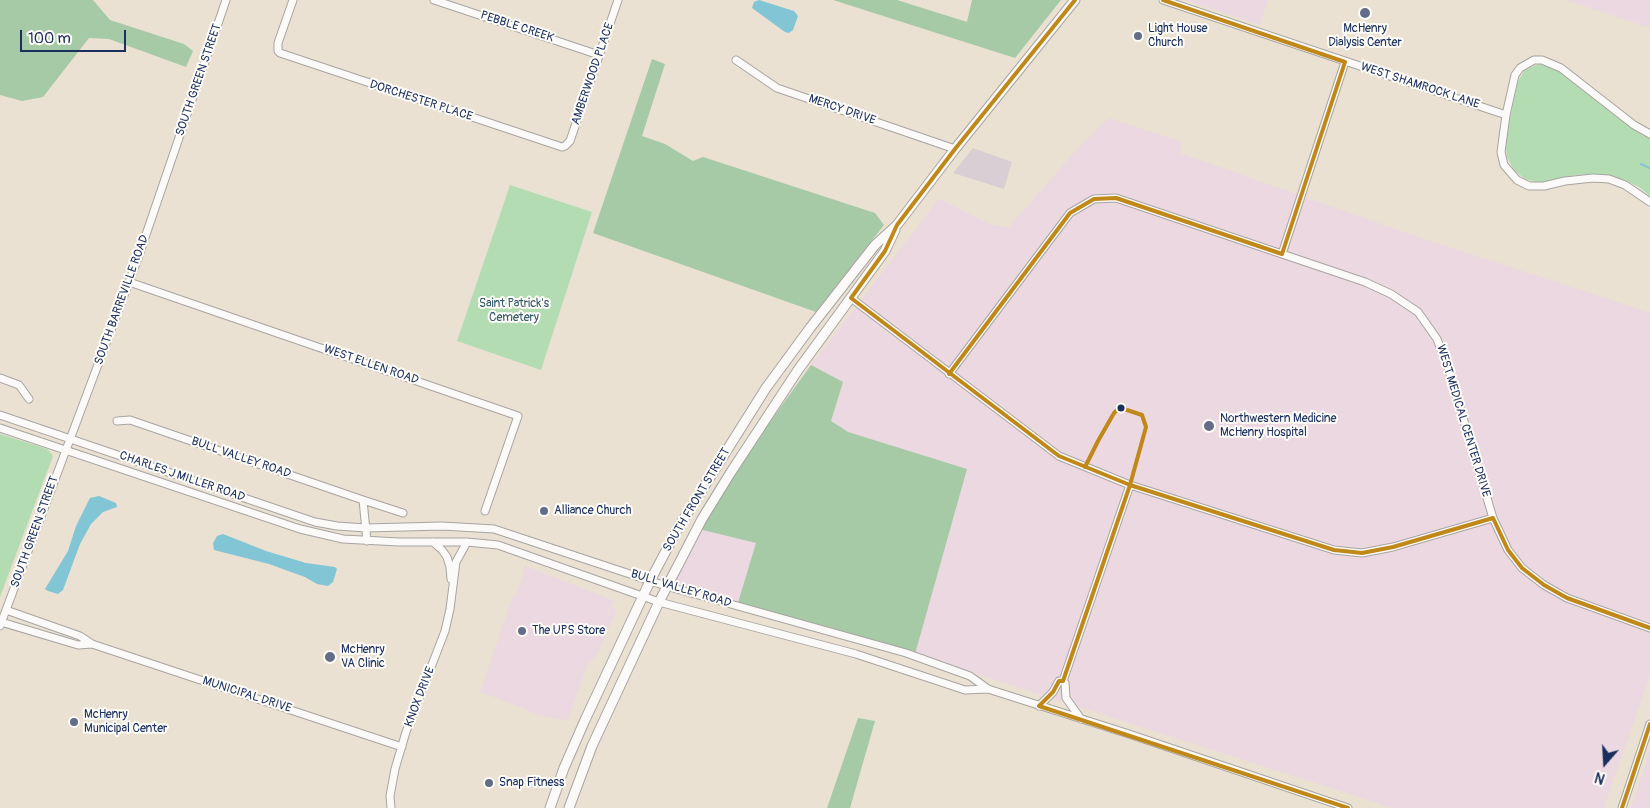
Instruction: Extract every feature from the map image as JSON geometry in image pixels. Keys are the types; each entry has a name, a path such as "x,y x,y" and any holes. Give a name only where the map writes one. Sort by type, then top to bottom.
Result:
{"main road":[{"name":"SOUTH FRONT STREET","path":"550,808 564,768 585,720 650,581 678,528 766,388 875,245 897,225 955,149 1075,0"},
{"name":"SOUTH FRONT STREET","path":"569,808 592,746 666,586 702,519 798,370 884,251 897,225"}],"street":[{"name":"SOUTH GREEN STREET","path":"171,160 226,0"},
{"name":"DORCHESTER PLACE","path":"293,0 278,43 280,53 557,147 565,146"},
{"name":"PEBBLE CREEK","path":"434,0 599,55"},
{"name":"AMBERWOOD PLACE","path":"565,146 570,141 618,0"},
{"name":"WEST SHAMROCK LANE","path":"1162,0 1506,115"},
{"name":"MERCY DRIVE","path":"736,60 777,88 955,149"},
{"path":"1650,134 1634,125 1562,68 1542,60 1534,60 1520,68 1515,75 1506,115 1501,152 1504,165 1517,180 1529,186 1544,186 1565,181 1593,178 1609,179 1625,184 1650,202"},
{"path":"1282,254 1345,62"},
{"name":"SOUTH BARREVILLE ROAD","path":"70,439 129,282 171,160"},
{"name":"WEST MEDICAL CENTER DRIVE","path":"949,374 1070,213 1094,199 1116,198 1365,282 1391,294 1418,312 1437,339 1449,371 1493,518 1508,550 1522,568 1544,585 1566,598 1650,628"},
{"name":"WEST ELLEN ROAD","path":"129,282 518,416 485,511"},
{"path":"851,298 1059,456 1130,485 1334,550 1362,554 1493,518"},
{"path":"0,378 20,385 29,399"},
{"name":"CHARLES J MILLER ROAD","path":"0,415 315,522 366,528"},
{"name":"BULL VALLEY ROAD","path":"117,421 130,420 403,514"},
{"path":"0,428 66,450"},
{"name":"SOUTH GREEN STREET","path":"1,624 70,439"},
{"name":"BULL VALLEY ROAD","path":"66,450 300,530 343,539 366,541 467,542 498,546 659,602 856,654 965,690 988,689"},
{"path":"1082,719 1066,698 1065,683 1063,681 1130,485"},
{"path":"363,500 366,541"},
{"name":"BULL VALLEY ROAD","path":"366,528 442,526 494,529 666,586 906,653 970,676 988,689 1348,808"},
{"name":"KNOX DRIVE","path":"433,542 442,550 448,560 453,586"},
{"name":"KNOX DRIVE","path":"391,808 390,796 393,778 402,746 445,631 458,558 467,542"},
{"name":"MUNICIPAL DRIVE","path":"6,610 80,636 92,644 402,746"},
{"name":"MUNICIPAL DRIVE","path":"1,624 78,645 92,644"},
{"path":"1039,706 1053,692 1059,681 1063,681"},
{"path":"1622,808 1650,724"}],"shaded area":[{"path":"1186,0 1268,0 1260,25"},
{"path":"1566,0 1650,0 1650,28"},
{"name":"Northwestern Medicine McHenry Hospital","path":"1109,118 1182,142 1180,153 1398,230 1650,313 1650,675 1604,808 1393,808 915,654 668,584 723,487 811,365 939,199 992,225 1009,227 1073,154"},
{"path":"973,148 1012,162 1004,189 953,173"},
{"path":"525,566 615,601 610,606 617,610 596,656 587,665 568,720 549,718 527,711 524,708 480,692 513,596 516,597"},
{"path":"1650,749 1650,808 1631,808"}],"green space":[{"path":"0,0 93,0 110,20 184,44 193,51 186,67 109,39 89,38 43,97 22,101 0,95"},
{"path":"833,0 897,0 967,22 972,0 1061,0 1015,58"},
{"path":"652,59 665,64 642,136 665,144 693,161 703,157 875,213 884,225 816,312 593,233"},
{"path":"1538,64 1556,69 1617,117 1642,135 1650,137 1650,196 1639,187 1625,180 1600,174 1574,175 1547,183 1540,183 1525,179 1514,170 1507,157 1505,142 1518,81 1524,71"},
{"name":"Saint Patrick's Cemetery","path":"510,185 592,212 541,370 457,341"},
{"path":"811,365 843,382 831,421 848,432 967,469 915,654 737,606 756,543 699,529 723,487"},
{"path":"0,434 47,449 53,456 0,597"},
{"path":"858,718 875,721 850,808 827,808"}],"water":[{"path":"759,0 794,11 798,16 793,30 789,33 785,32 752,8 754,2"},
{"path":"99,496 116,503 117,507 103,512 91,524 80,544 63,590 58,594 48,591 45,589 68,551 76,526 90,498"},
{"path":"223,534 266,551 306,563 335,567 337,569 333,582 328,586 317,584 305,577 269,564 214,550 213,543 217,536"}],"waterway":[{"path":"1641,164 1650,168"}],"transit line":[{"path":"1075,0 955,149 897,225 885,251 851,298 1059,456 1130,485 1334,550 1362,553 1393,547 1493,518 1508,550 1522,568 1544,585 1567,598 1650,628"},
{"path":"949,374 1070,213 1094,199 1116,198 1282,254 1345,62 1163,0"},
{"path":"1085,467 1098,441 1118,409 1121,408 1142,415 1146,427 1130,485 1063,681 1059,681 1053,692 1039,706 1348,808"},
{"path":"1622,808 1650,724"}],"place":[{"name":"McHenry Dialysis Center","path":"1365,13"},
{"name":"Light House Church","path":"1138,36"},
{"name":"Northwestern Medicine McHenry Hospital","path":"1209,426"},
{"name":"Alliance Church","path":"544,511"},
{"name":"The UPS Store","path":"522,631"},
{"name":"McHenry VA Clinic","path":"330,657"},
{"name":"McHenry Municipal Center","path":"74,722"},
{"name":"Snap Fitness","path":"489,783"}]}
